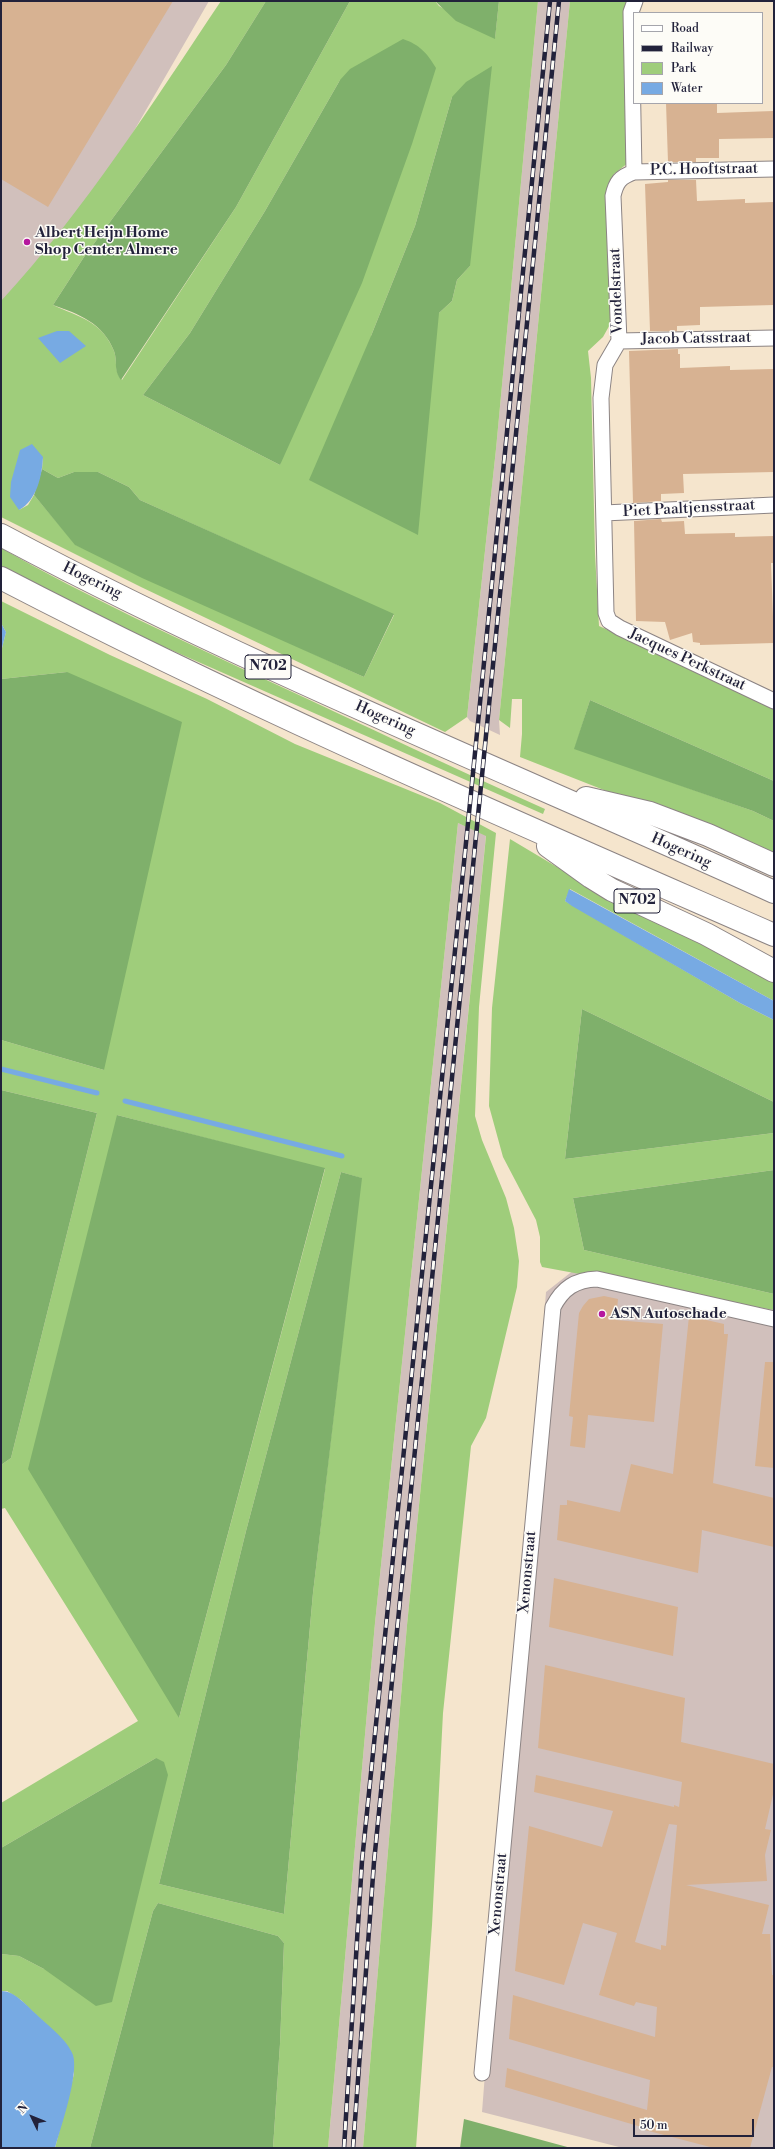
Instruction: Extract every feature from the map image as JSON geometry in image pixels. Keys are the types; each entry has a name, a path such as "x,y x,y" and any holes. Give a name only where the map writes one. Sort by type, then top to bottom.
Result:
{"highway":[{"name":"Hogering","path":"1,535 64,568 282,674 774,892"},
{"name":"N702","path":"1,578 86,623 518,824 774,935"},
{"name":"N702","path":"536,786 650,813 708,835 774,865"},
{"name":"N702","path":"518,824 591,877 612,890 706,934 774,971"}],"street":[{"path":"634,172 631,12 635,1"},
{"name":"P.C. Hooftstraat","path":"634,172 774,169"},
{"name":"Vondelstraat","path":"606,613 601,398 605,366 619,341 613,196 616,184 623,176 634,172"},
{"name":"Jacob Catsstraat","path":"619,341 774,338"},
{"name":"Piet Paaltjensstraat","path":"604,513 774,505"},
{"name":"Jacques Perkstraat","path":"606,613 609,621 620,628 774,701"},
{"name":"Xenonstraat","path":"482,2073 553,1307 559,1295 570,1285 583,1280 597,1279 774,1319"}],"shaded area":[{"path":"1,1 209,1 8,349 1,343"},
{"path":"538,1 570,1 499,720 500,735 470,721 467,717 496,449"},
{"path":"458,823 486,835 407,1625 363,2148 328,2148 375,1623"},
{"path":"579,1266 774,1308 774,2148 623,2148 482,2112 546,1292"}],"green space":[{"path":"221,1 266,1 226,65 84,257 53,305 89,321 103,333 114,351 118,373 122,380 236,207 350,1 435,1 439,6 495,38 499,1 538,1 496,449 467,717 445,732 141,587 1,517 1,301 61,230 117,156","holes":["340,80 280,465 143,395 190,333 265,211","452,97 470,266 457,280 452,301 439,313 371,336 415,226","43,457 42,469 58,478 74,472 98,472 129,487 140,500 394,615 364,677 76,545 34,495 28,505 19,510"]},
{"path":"266,1 350,1 236,207 121,380 116,369 114,351 103,333 81,316 53,305 84,257 226,65"},
{"path":"435,1 499,1 495,39 456,21"},
{"path":"570,1 628,1 628,163 614,174 607,190 613,319 603,337 588,351 591,378 595,554 599,626 774,705 774,781 590,700 575,748 753,811 774,821 774,857 520,757 522,734 522,699 512,699 510,728 499,720"},
{"path":"403,39 422,50 436,68 412,144 362,283 280,465 143,395 190,333 265,211 340,80 350,69"},
{"path":"492,66 470,266 457,280 452,301 439,313 418,535 309,480 371,336 415,226 452,97 466,82"},
{"path":"42,469 58,478 74,472 98,472 129,487 140,500 394,614 364,677 142,578 75,545 34,495"},
{"path":"1,548 101,601 170,635 545,809 543,814 119,627 50,593 1,566"},
{"path":"1,601 110,655 207,699 295,744 440,803 496,833 479,1007 475,1116 482,1140 506,1198 514,1228 519,1261 517,1287 486,1418 471,1446 443,1713 432,1925 416,2148 363,2148 407,1625 486,836 458,823 375,1623 328,2148 273,2148 280,2044 284,1943 278,1936 158,1903 153,1911 90,2148 55,2148 74,2074 64,2042 21,2000 7,1991 1,1991 1,1954 19,1956 44,1969 156,1758 1,1848 1,1803 138,1721 5,1508 1,1509 1,1465 11,1458 97,1113 1,1090 1,1040 104,1070 67,672 1,679 1,652 6,632 1,623","holes":["117,1115 325,1169 179,1718","341,1172 361,1178 313,1593 284,1914 159,1884 246,1531"]},
{"path":"67,672 182,722 104,1070 1,1040 1,679"},
{"path":"590,700 774,781 774,821 753,811 574,749"},
{"path":"510,839 562,870 774,980 774,1001 570,889 565,901 740,1003 774,1020 774,1102 582,1009 565,1159 774,1133 774,1170 573,1198 584,1250 774,1294 774,1310 542,1267 540,1262 540,1237 536,1220 503,1157 489,1106 492,1008"},
{"path":"582,1009 774,1102 774,1133 565,1159"},
{"path":"1,1090 97,1113 11,1458 1,1465"},
{"path":"117,1115 325,1168 179,1718 28,1469"},
{"path":"774,1170 774,1294 584,1250 573,1198"},
{"path":"341,1172 362,1178 313,1593 284,1914 159,1884 246,1531"},
{"path":"156,1758 164,1762 168,1775 112,2002 96,2006 44,1969 19,1956 1,1954 1,1848"},
{"path":"158,1903 278,1936 284,1943 280,2044 273,2148 90,2148 153,1911"},
{"path":"464,2119 571,2148 460,2148"}],"water":[{"path":"57,331 69,331 86,346 60,363 38,338"},
{"path":"32,444 43,457 40,479 30,500 19,510 10,497 11,482 20,450"},
{"path":"1,623 6,632 1,652"},
{"path":"569,889 774,1001 774,1020 740,1003 572,906 565,901"},
{"path":"1,1991 11,1993 24,2003 62,2038 73,2055 74,2075 72,2087 55,2148 1,2148"}],"building":[{"path":"1,1 173,1 48,207 1,179"},
{"path":"666,104 717,104 717,113 773,111 774,138 719,139 719,158 696,158 696,162 668,162"},
{"path":"668,180 696,180 697,201 745,199 745,203 774,202 774,305 700,307 700,325 677,326 677,331 650,331 645,184 668,182"},
{"path":"678,349 678,354 680,354 680,368 730,366 730,370 774,369 774,472 683,474 684,493 661,494 661,501 633,503 629,351"},
{"path":"661,519 662,522 684,521 685,534 735,533 735,537 774,536 774,563 771,563 774,643 700,645 700,643 693,642 692,633 670,640 665,622 636,621 634,521"},
{"path":"604,1296 618,1299 616,1320 663,1324 654,1422 588,1415 585,1448 570,1446 573,1417 569,1416 579,1313 589,1299"},
{"path":"689,1316 724,1324 724,1334 728,1334 713,1483 774,1498 774,1547 702,1530 698,1573 557,1540 560,1505 567,1505 567,1500 620,1512 631,1464 673,1474"},
{"path":"765,1362 774,1362 774,1468 755,1466"},
{"path":"554,1578 678,1607 673,1656 549,1627"},
{"path":"545,1665 685,1698 681,1742 774,1764 774,1790 765,1829 771,1830 765,1855 767,1881 686,1885 769,1905 762,1934 770,1934 772,1975 774,1975 774,2067 772,2067 750,2148 714,2148 645,2130 645,2128 505,2087 507,2068 647,2110 650,2080 509,2039 513,1995 655,2037 657,2007 636,2002 634,2006 599,1995 617,1933 583,1923 564,1985 515,1971 529,1826 602,1847 613,1811 534,1792 536,1775 674,1807 674,1805 679,1807 682,1782 538,1748","holes":["669,1824 677,1825 666,1946 661,1945 661,1950 635,1942"]}],"waterway":[{"path":"1,1069 97,1093"},
{"path":"125,1101 342,1156"}],"railway":[{"path":"344,2148 362,1861 550,1"},
{"path":"353,2148 374,1862 559,1"}],"place":[{"name":"Albert Heijn Home Shop Center Almere","path":"27,242"},
{"name":"ASN Autoschade","path":"602,1314"}]}
